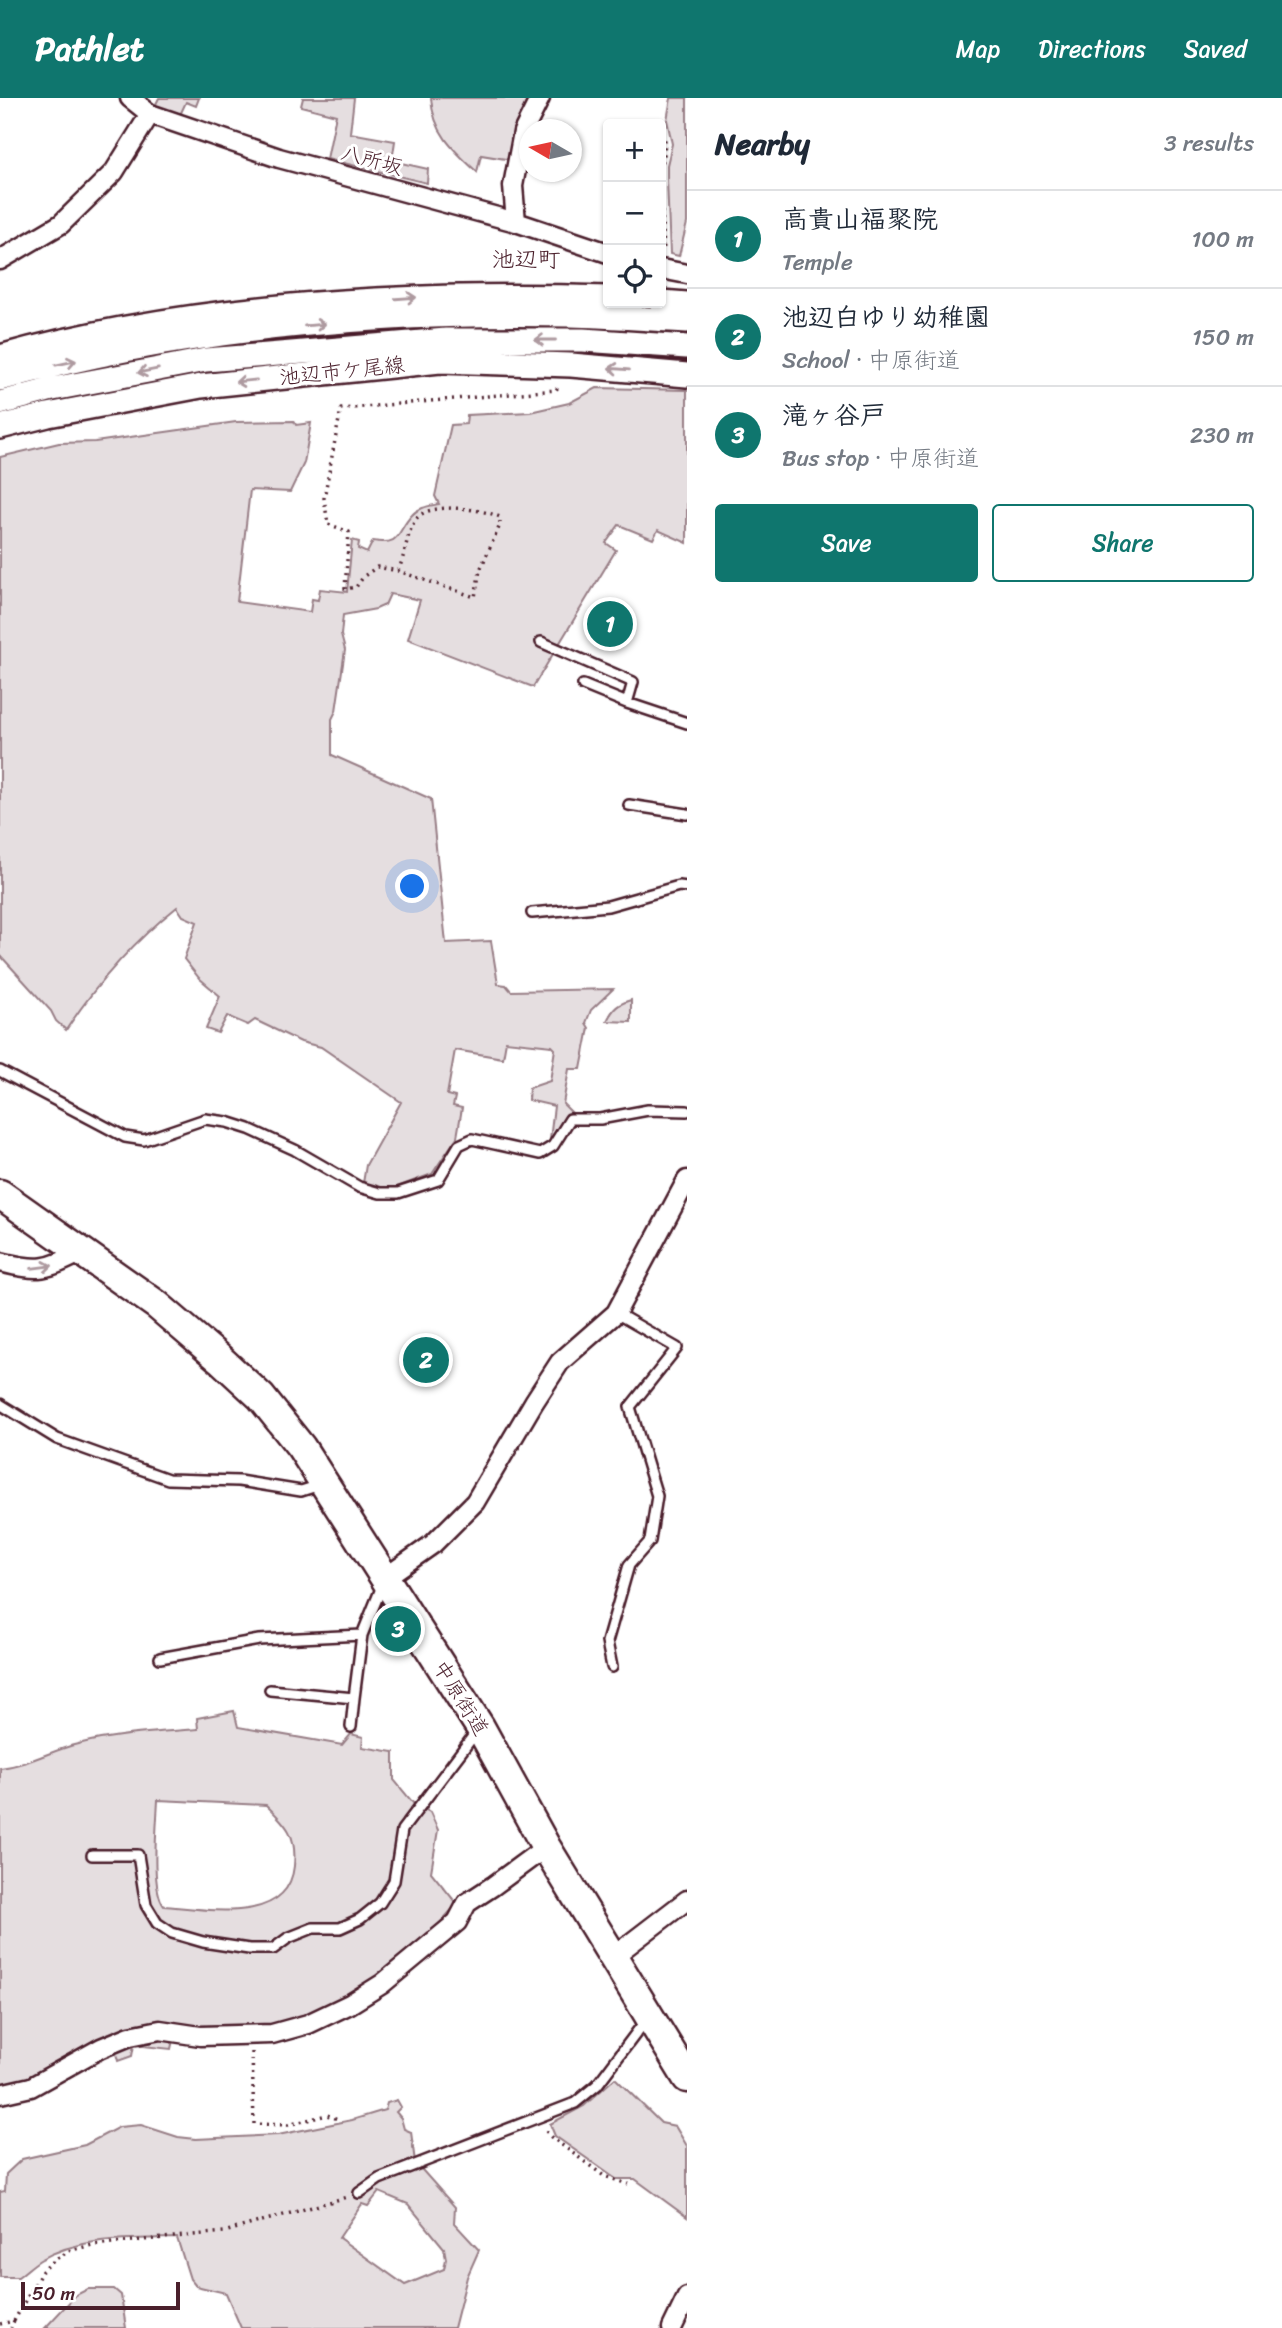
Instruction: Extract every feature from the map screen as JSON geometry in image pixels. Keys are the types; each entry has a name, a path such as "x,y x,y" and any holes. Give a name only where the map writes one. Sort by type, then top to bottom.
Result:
{"main road":[{"name":"中原街道","path":"0,1194 157,1305 261,1397 302,1447 480,1727 547,1847 687,2078"},
{"name":"中原街道","path":"0,1213 75,1247"}],"street":[{"name":"八所坂","path":"130,98 150,114 279,158 516,222 603,251"},
{"path":"516,222 513,186 523,132 540,98"},
{"path":"0,260 61,224 114,172 150,114"},
{"path":"666,270 687,274"},
{"path":"0,357 114,332 291,306 416,298 603,298"},
{"path":"666,302 687,304"},
{"path":"0,379 36,369 204,336 317,324 446,316 570,315 687,321"},
{"name":"池辺市ケ尾線","path":"0,403 52,389 206,360 433,341 583,340 687,347"},
{"name":"池辺市ケ尾線","path":"0,427 48,415 201,386 440,361 565,365 687,375"},
{"path":"386,1577 433,1544 475,1502 560,1362 616,1313 687,1180"},
{"path":"0,1262 28,1269 50,1267 75,1247"},
{"path":"0,2094 31,2087 101,2048 130,2036 160,2030 200,2036 272,2034 308,2024 350,2004 383,1984 457,1922 467,1903 547,1847"},
{"path":"614,1956 687,1899"},
{"path":"672,2328 687,2297"}],"lane":[{"path":"541,642 633,682 627,703"},
{"path":"583,685 687,723"},
{"path":"629,805 687,814"},
{"path":"533,913 608,906 679,886 687,887"},
{"path":"0,1072 125,1137 144,1140 205,1119 227,1122 250,1129 295,1150 359,1187 380,1193 398,1193 439,1180 459,1145 472,1139 540,1154 553,1146 570,1119 600,1119 649,1110 687,1111"},
{"path":"612,1667 607,1642 629,1565 650,1542 657,1496 630,1408 677,1348 616,1313"},
{"path":"0,1404 57,1439 167,1479 239,1481 301,1491 325,1483"},
{"path":"351,1727 362,1635 386,1577"},
{"path":"160,1658 259,1640 362,1635"},
{"path":"270,1690 354,1698"},
{"path":"92,1855 138,1856 146,1905 157,1923 172,1933 202,1942 250,1949 273,1949 288,1938 313,1928 340,1928 360,1919 380,1903 394,1881 402,1830 480,1727"},
{"path":"359,2193 379,2179 575,2103 597,2085 649,2017"}],"path":[{"path":"398,571 405,556 408,536 416,519 423,512 454,508 490,512 500,517 500,525 480,570 475,597 398,571 377,567 364,576 356,587 345,589 349,533 328,524 324,498 341,409 556,390 565,365"},
{"path":"252,2054 254,2124 288,2125 327,2115 338,2119"},
{"path":"537,2118 551,2137 604,2176 628,2184"},
{"path":"11,2328 42,2271 71,2250 93,2245 225,2232 359,2193"},
{"path":"0,2324 14,2321"}],"shaded area":[{"path":"159,98 199,98 196,106 186,102 180,115 155,106"},
{"path":"303,98 354,98 350,133 395,141 392,161 428,169 427,183 327,159 336,115 301,106"},
{"path":"431,98 531,98 525,119 519,119 519,137 512,160 481,155 477,172 452,148 440,131"},
{"path":"671,98 687,98 687,223 679,256 670,254 667,165 672,144 667,120"},
{"path":"597,388 687,390 687,543 658,530 653,539 619,525 606,543 616,550 533,687 408,639 420,600 390,594 385,605 343,615 341,635 345,650 336,711 332,719 332,755 431,799 446,943 491,941 498,984 506,985 511,991 613,989 591,1010 586,1023 589,1028 581,1069 569,1069 563,1104 571,1112 550,1140 554,1106 528,1100 529,1088 550,1081 555,1049 552,1046 506,1041 503,1058 455,1050 447,1095 455,1097 453,1106 462,1108 457,1137 432,1174 397,1187 383,1188 363,1183 366,1165 401,1102 321,1047 301,1042 255,1020 248,1025 227,1016 218,1033 206,1029 220,996 199,978 184,959 197,922 183,916 177,907 145,934 117,964 66,1030 0,955 0,457 59,443 95,442 236,422 294,421 296,425 311,423 304,463 290,492 250,490 237,602 310,612 312,599 318,600 320,589 347,592 352,540 359,542 358,549 367,553 373,541 394,539 418,510 439,504 435,496 451,425 466,424 467,415 530,412 569,403"},
{"path":"631,1000 631,1022 607,1021 616,1007"},
{"path":"234,1711 238,1727 342,1745 351,1734 363,1737 362,1747 394,1752 394,1780 413,1803 430,1812 438,1830 431,1872 457,1904 419,1946 352,1996 287,2025 220,2031 176,2026 171,2049 134,2045 132,2056 118,2061 115,2050 30,2086 0,2091 0,1768 93,1741 198,1729 197,1718","holes":["158,1800 266,1805 285,1825 294,1846 294,1866 288,1885 277,1898 261,1906 242,1910 164,1906 157,1885 156,1871"]},
{"path":"615,2078 661,2123 675,2126 687,2146 687,2217 635,2179 616,2179 555,2136 550,2124 584,2106"},
{"path":"397,2100 401,2107 396,2112 404,2129 411,2132 415,2162 455,2207 454,2223 479,2250 467,2277 454,2328 241,2328 226,2293 196,2286 190,2279 177,2238 89,2243 56,2252 40,2260 18,2277 0,2277 0,2192 5,2191 6,2174 22,2159 85,2145 119,2127 141,2125 178,2137 196,2139 278,2135 352,2120 385,2110 387,2103","holes":["379,2192 408,2204 444,2248 446,2259 444,2269 405,2285 339,2238 362,2204 368,2206"]},
{"path":"88,2289 114,2289 121,2295 126,2328 45,2328 76,2295"}],"place":[{"name":"高貴山福聚院","path":"610,624"},
{"name":"池辺白ゆり幼稚園","path":"426,1360"},
{"name":"滝ヶ谷戸","path":"398,1629"}],"district":[{"name":"池辺町","path":"526,259"}]}
